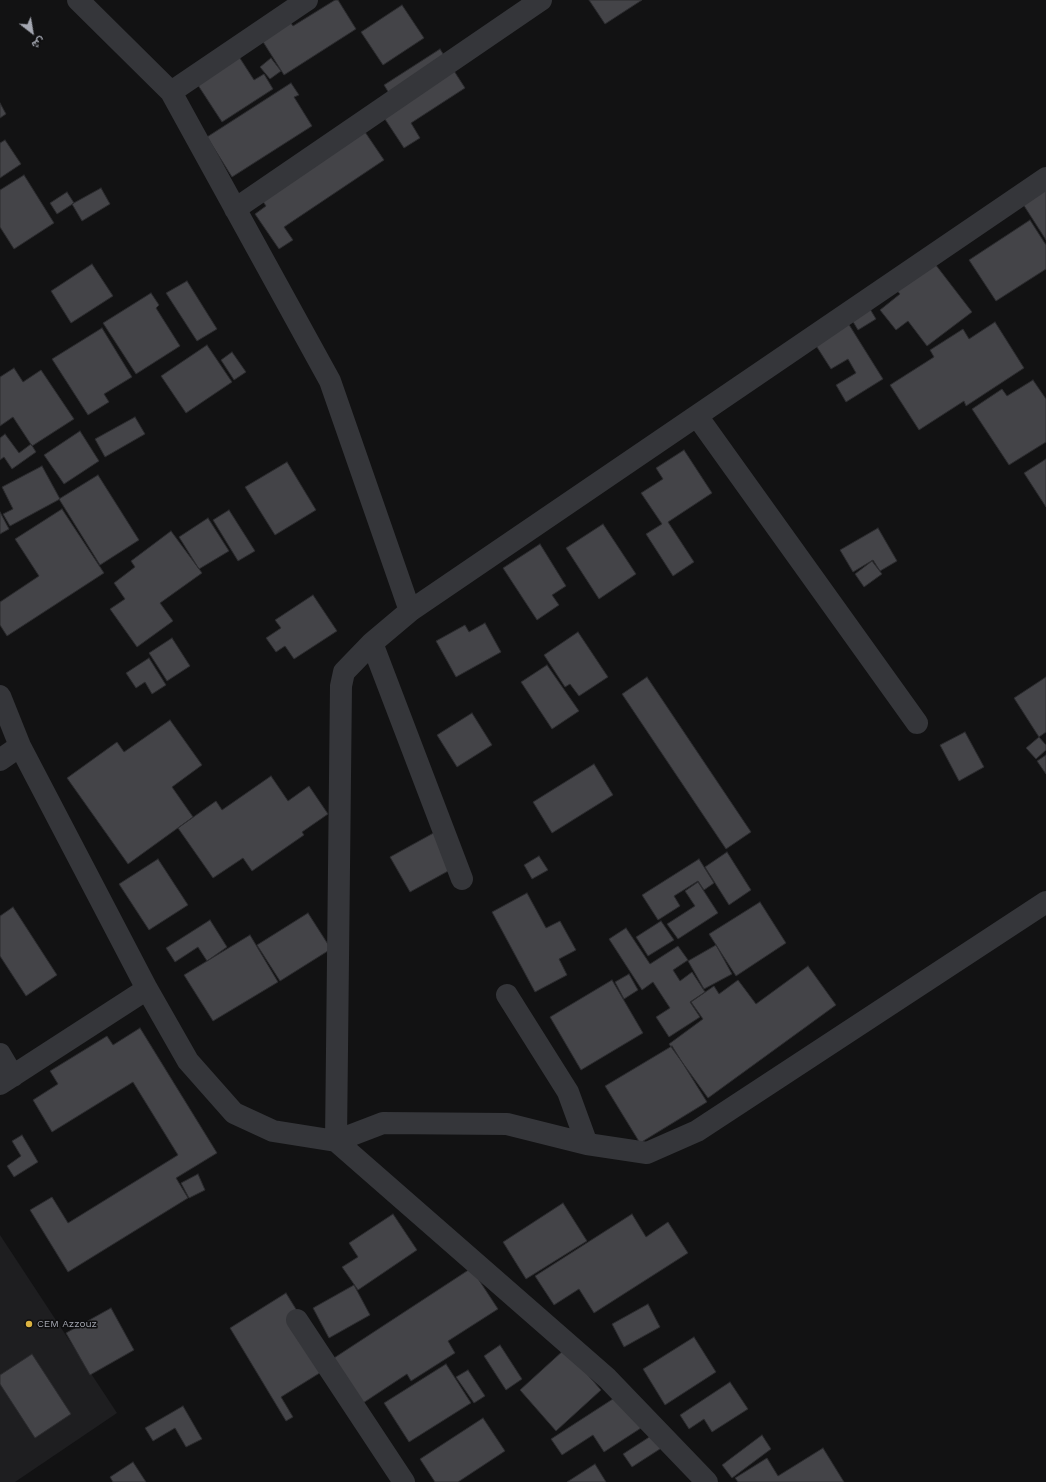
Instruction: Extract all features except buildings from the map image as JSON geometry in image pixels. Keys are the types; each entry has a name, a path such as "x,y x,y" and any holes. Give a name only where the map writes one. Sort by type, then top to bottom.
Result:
{"street":[{"path":"78,0 171,92 330,381 410,611"},
{"path":"171,92 307,0"},
{"path":"235,209 541,0"},
{"path":"708,1482 608,1378 336,1141 341,686 344,672 372,644 410,611 1046,178"},
{"path":"697,416 917,723"},
{"path":"372,644 462,879"},
{"path":"0,696 20,746 147,989 188,1061 234,1113 273,1131 336,1141 383,1123 507,1124 587,1144 647,1153 697,1131 1046,902"},
{"path":"0,760 20,746"},
{"path":"0,1054 7,1080 147,989"},
{"path":"507,995 568,1092 587,1144"},
{"path":"297,1320 404,1482"}],"shaded area":[{"name":"CEM Azzouz","path":"0,1235 117,1413 15,1482 0,1482"}],"place":[{"name":"CEM Azzouz","path":"29,1324"}]}
